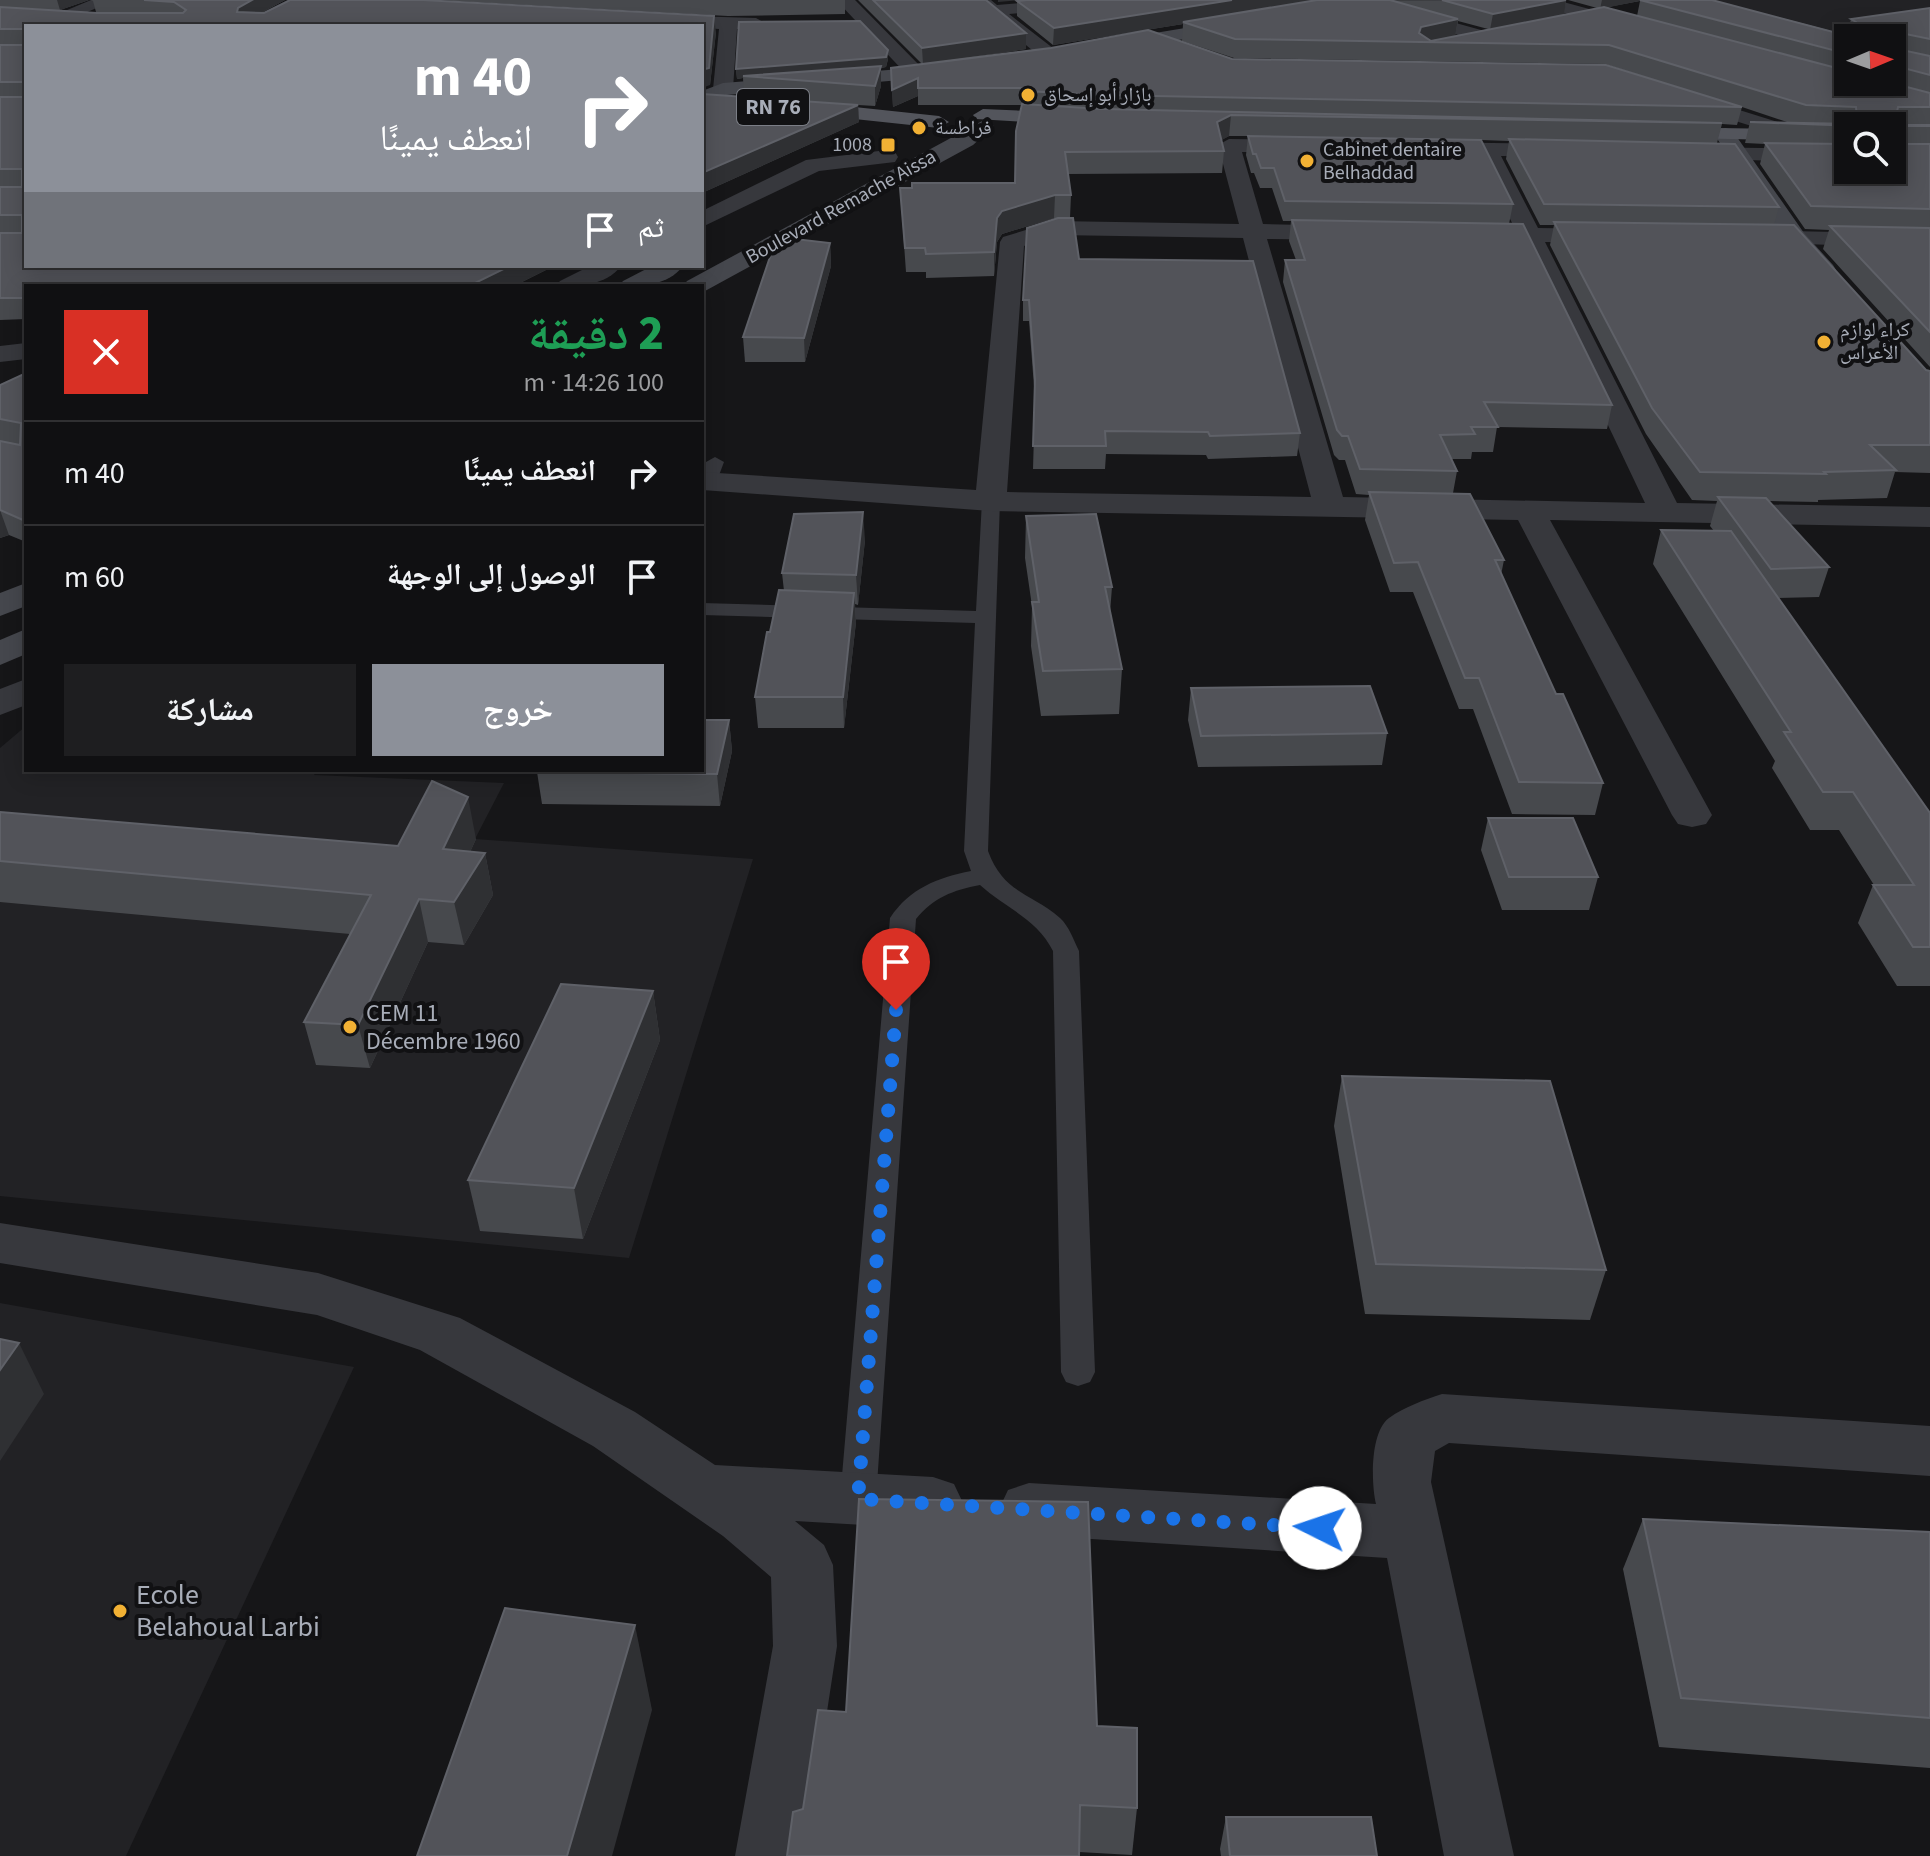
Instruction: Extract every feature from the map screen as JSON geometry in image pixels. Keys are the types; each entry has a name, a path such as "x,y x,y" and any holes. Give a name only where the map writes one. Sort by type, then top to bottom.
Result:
{"main road":[{"path":"1332,8 1364,1"},
{"path":"1019,61 1257,21"},
{"path":"704,90 918,75 972,68"},
{"path":"704,100 723,89"},
{"name":"RN 76","path":"704,101 947,120"},
{"name":"Boulevard Remache Aissa","path":"700,284 965,140 985,121 963,128 947,120 887,157 830,186"},
{"path":"1277,124 1309,125"},
{"path":"1421,128 1581,131"},
{"path":"1834,136 1799,135 1731,144 1795,238 1837,284"},
{"path":"636,284 667,268"},
{"path":"0,606 24,594"}],"street":[{"path":"62,18 106,0"},
{"path":"845,0 918,75"},
{"path":"987,5 1128,0"},
{"path":"1537,0 1661,33"},
{"path":"1364,1 1502,40 1444,48"},
{"path":"987,5 1065,54"},
{"path":"1555,26 1641,9"},
{"path":"0,14 106,21"},
{"path":"640,19 775,23"},
{"path":"837,22 868,22"},
{"path":"723,89 728,24"},
{"path":"1152,39 1192,53"},
{"path":"704,45 727,44"},
{"path":"1664,92 1799,135"},
{"path":"1644,142 1731,144 1834,155"},
{"path":"1329,505 1229,145 1335,146"},
{"path":"1396,147 1597,151"},
{"path":"1487,149 1665,511"},
{"path":"704,219 814,165 887,157"},
{"path":"991,501 1012,242 1055,228 1375,233"},
{"path":"1437,234 1639,236"},
{"path":"1717,237 1930,241"},
{"path":"573,284 605,268"},
{"path":"0,354 24,351"},
{"path":"708,475 991,501 1930,517"},
{"path":"1528,509 1692,815"},
{"path":"0,704 24,691"},
{"path":"0,1243 318,1294 440,1334 614,1429 745,1517 802,1565 805,1646 770,1856"},
{"path":"1479,1856 1401,1482 1407,1437 1442,1418 1930,1451"},
{"path":"704,1489 1413,1533"}],"lane":[{"path":"991,501 976,851 985,876 1009,897 1053,925 1066,951 1078,1372"},
{"path":"704,609 986,617"},
{"path":"858,1499 903,918 918,898 942,885 985,876"}],"shaded area":[{"path":"1699,0 1930,0 1930,61 1906,46 1906,24 1834,24 1834,34"},
{"name":"CEM 11 Décembre 1960","path":"24,728 24,772 316,772 314,775 504,783 475,839 753,859 629,1258 0,1196 0,748"},
{"name":"Ecole Belahoual Larbi","path":"0,1303 354,1367 126,1856 0,1856"}],"building":[{"path":"144,0 252,0 238,8 237,12 264,13 290,0 423,0 714,16 709,68 704,69 704,24 24,24 24,268 506,268 473,284 24,284 24,298 0,298 0,233 22,233 22,215 0,215 0,187 22,187 22,169 0,169 0,97 23,97 23,82 0,82 0,45 23,45 23,29 0,29 0,7 97,13 183,13 186,10 174,2"},
{"path":"873,0 986,0 1026,33 922,48"},
{"path":"1232,0 1054,28 1017,1"},
{"path":"1317,0 1390,0 1458,19 1421,27 1419,33 1431,41 1604,7 1834,67 1834,96 1906,96 1906,87 1930,93 1930,107 1898,107 1897,112 1856,112 1856,107 1806,105 1609,45 1235,39 1183,22"},
{"path":"1442,0 1566,0 1493,14"},
{"path":"1640,0 1712,0 1834,32 1834,50"},
{"path":"1930,8 1930,39 1906,34 1906,24 1856,24 1851,19"},
{"path":"860,21 888,50 886,57 736,69 739,22"},
{"path":"1148,30 1232,59 1606,65 1742,107 1102,95 1025,91 1026,88 918,88 918,78 892,90 891,68 1051,48"},
{"path":"1906,51 1930,56 1930,75 1906,69"},
{"path":"881,66 875,86 743,76"},
{"path":"704,94 858,105 704,172"},
{"path":"1022,104 1102,109 1722,123 1231,115 1217,122 1224,151 1065,152 1071,195 1055,195 1002,211 997,218 994,252 926,254 925,248 905,248 900,188 912,188 912,183 1015,183 1016,131"},
{"path":"1750,122 1834,124 1834,125"},
{"path":"1248,136 1481,140 1513,204 1285,201 1274,168 1261,168"},
{"path":"1509,139 1735,144 1779,207 1544,204"},
{"path":"1765,143 1834,144 1834,184 1906,184 1906,144 1930,144 1930,209 1811,206"},
{"path":"1058,218 1073,218 1079,259 1253,261 1300,433 1210,436 1208,432 1105,431 1106,446 1033,446 1035,380 1029,300 1023,300 1027,228"},
{"path":"1292,220 1523,224 1612,405 1484,402 1498,427 1471,427 1475,434 1440,435 1457,471 1360,469 1348,436 1342,436 1337,430 1285,260 1305,260"},
{"path":"1554,222 1794,225 1930,371 1930,445 1870,445 1896,470 1824,472 1826,474 1700,472 1652,408"},
{"path":"1830,226 1930,228 1930,332"},
{"path":"786,238 830,243 804,338 743,337 773,248"},
{"path":"24,374 23,520 0,510 0,441 20,445 21,423 0,419 0,385"},
{"path":"1369,492 1470,494 1504,560 1495,560 1556,694 1563,694 1603,783 1519,782 1479,678 1465,678 1418,562 1394,563"},
{"path":"1718,497 1766,498 1829,567 1771,569"},
{"path":"863,512 856,575 782,573 794,514"},
{"path":"1096,514 1112,587 1105,587 1122,669 1043,671 1032,602 1039,602 1026,516"},
{"path":"1661,530 1731,531 1930,813 1930,947 1913,947 1873,885 1914,885 1853,792 1823,792 1784,732 1791,732"},
{"path":"779,590 854,593 843,697 755,697 767,632 770,632"},
{"path":"1370,686 1387,733 1201,736 1191,688"},
{"path":"704,720 729,720 717,774 537,772 704,772"},
{"path":"432,781 468,797 443,849 485,853 454,902 419,899 358,1025 304,1022 371,895 0,861 0,812 398,846"},
{"path":"1488,818 1573,818 1598,877 1509,877"},
{"path":"561,984 653,991 574,1188 468,1180"},
{"path":"1342,1076 1550,1081 1606,1270 1376,1264"},
{"path":"0,1339 19,1343 0,1370"},
{"path":"859,1499 1088,1502 1097,1726 1137,1728 1137,1808 1080,1805 1079,1856 787,1856 793,1812 803,1809 818,1710 846,1712"},
{"path":"1643,1519 1930,1532 1930,1718 1681,1698"},
{"path":"505,1608 635,1625 567,1856 417,1856"},
{"path":"1226,1817 1371,1817 1377,1856 1230,1856"}],"place":[{"name":"بازار أبو إسحاق","path":"1028,95"},
{"name":"فراطسة","path":"919,128"},
{"name":"1008","path":"888,145"},
{"name":"Cabinet dentaire Belhaddad","path":"1307,161"},
{"name":"كراء لوازم الأعراس","path":"1824,342"},
{"name":"CEM 11 Décembre 1960","path":"350,1027"},
{"name":"Ecole Belahoual Larbi","path":"120,1611"}],"route":[{"path":"896,1010 858,1499 1320,1528"}]}
